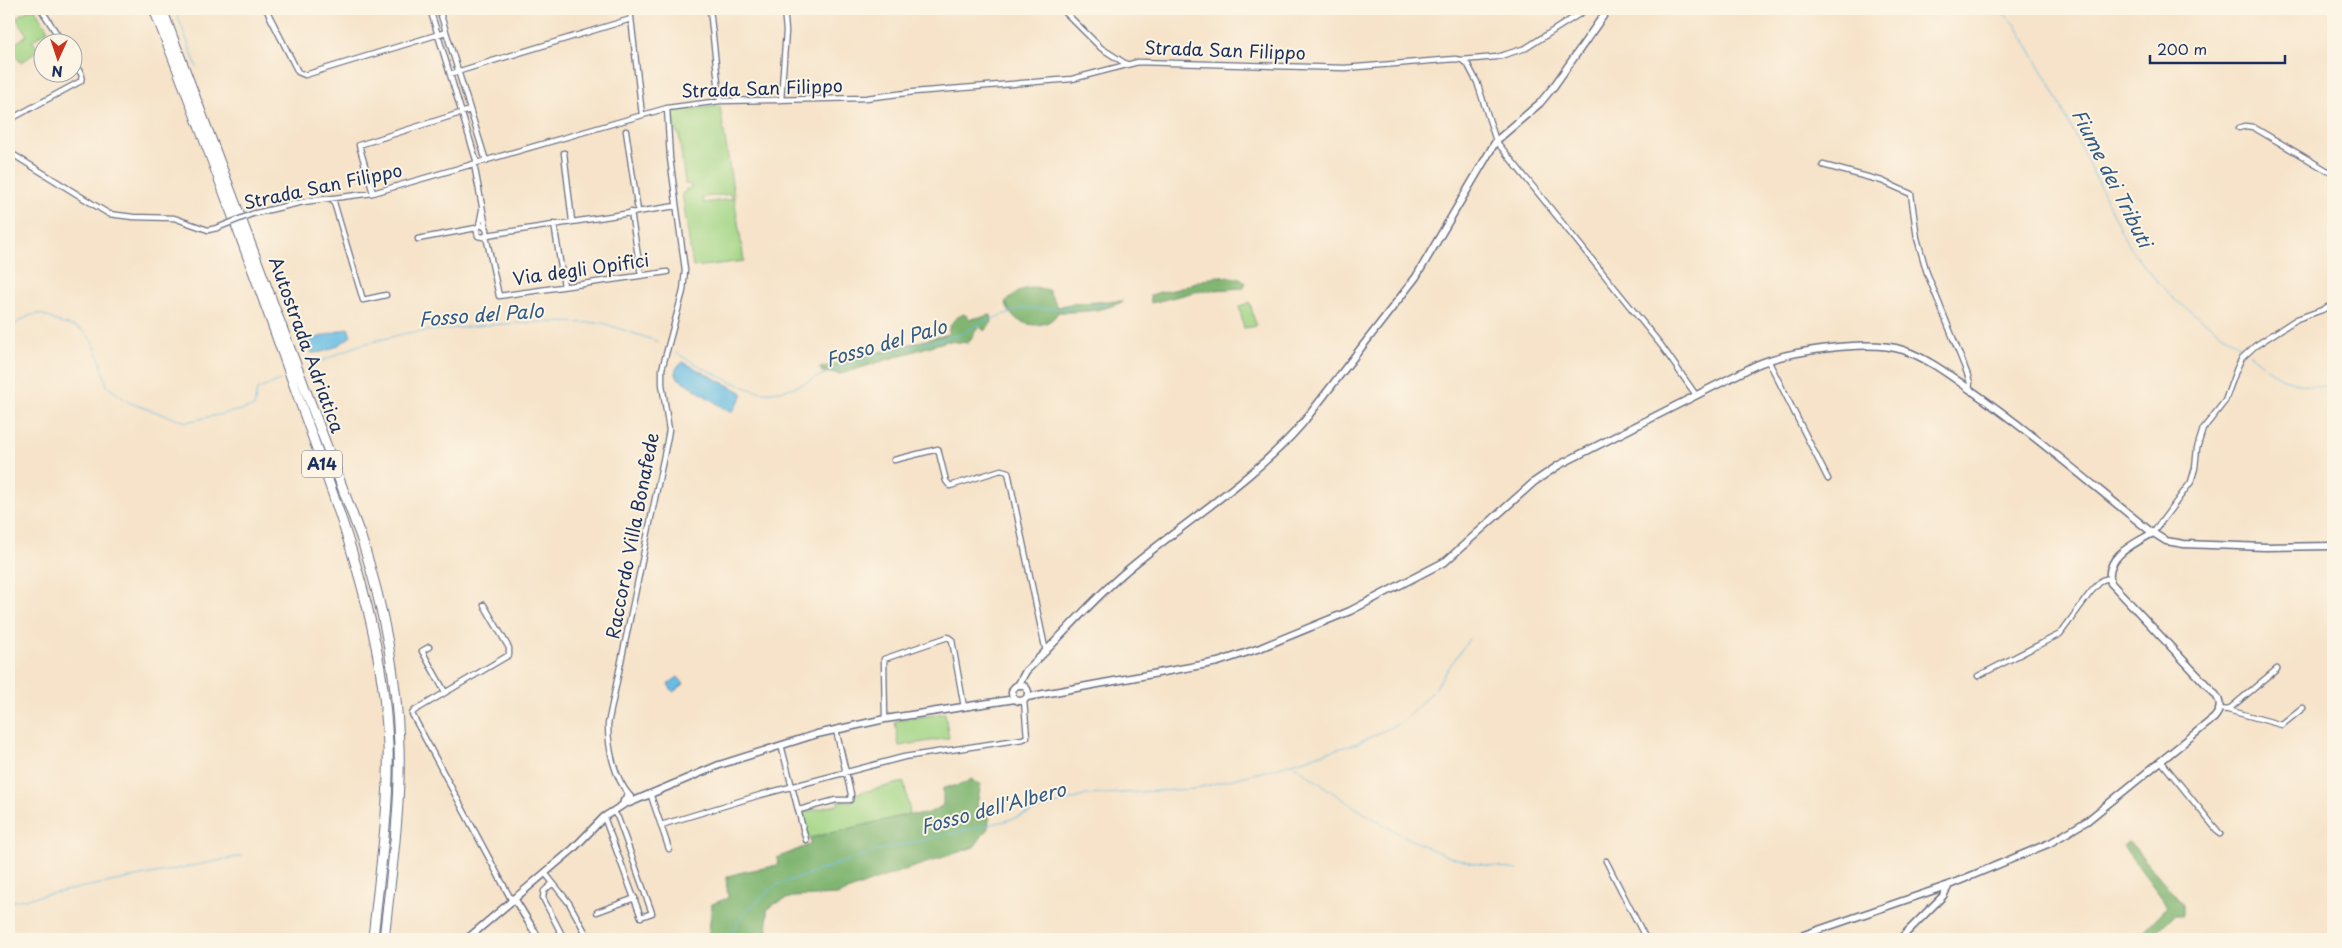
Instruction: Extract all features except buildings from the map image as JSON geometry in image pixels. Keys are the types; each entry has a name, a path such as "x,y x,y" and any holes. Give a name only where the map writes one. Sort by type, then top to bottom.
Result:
{"highway":[{"name":"Autostrada Adriatica","path":"154,9 245,249 347,535 366,595 380,675 388,744 387,806 373,939"},
{"name":"Autostrada Adriatica","path":"162,9 361,537 380,598 394,676 400,747 398,800 384,939"}],"main road":[{"path":"1022,694 1026,671 1134,564 1261,466 1293,434 1416,278 1496,140 1540,103 1608,9"},
{"path":"995,702 1012,691 1037,695 1232,658 1350,611 1446,561 1549,471 1768,360 1803,352 1883,347 1902,350 1919,356 2018,424 2153,533 2166,541 2184,544 2275,548 2333,546"},
{"path":"1792,939 1993,868 2069,833 2214,718 2220,709 2220,700 2114,588 2110,578 2112,568 2124,550 2153,533"},
{"path":"467,939 474,937 513,899 573,849 604,817 628,801 719,765 836,730 885,719 995,702 1022,694"},
{"path":"1900,939 1943,896 1948,885"},
{"path":"513,899 538,939"}],"street":[{"path":"42,9 56,32"},
{"path":"430,9 476,164 488,232 488,244"},
{"path":"439,9 486,161"},
{"path":"630,9 642,115"},
{"path":"710,9 720,101"},
{"path":"781,100 786,31 784,9"},
{"path":"1062,9 1101,48 1126,64"},
{"name":"Strada San Filippo","path":"9,152 110,214 133,217 174,218 208,230 252,214 303,202 373,193 667,108 720,101 866,98 914,92 1072,79 1093,75 1126,64 1150,62 1345,68 1497,57 1526,48 1588,9"},
{"path":"266,10 298,72 304,75 446,32"},
{"path":"450,74 631,19"},
{"path":"1462,60 1468,65 1477,82 1496,140 1661,345 1696,396"},
{"path":"9,120 79,82"},
{"name":"Raccordo Villa Bonafede","path":"628,801 608,745 608,724 668,441 662,369 683,292 685,270 676,206 667,108"},
{"path":"373,193 358,145 470,110"},
{"path":"2239,128 2253,127 2333,174"},
{"path":"626,131 638,211"},
{"path":"564,153 572,221"},
{"path":"1824,165 1882,181 1911,194 1921,255 1967,373 1970,383 1968,389"},
{"path":"333,199 363,300 386,294"},
{"path":"483,206 476,229 488,244"},
{"path":"418,239 476,229 488,232 676,206"},
{"path":"632,212 641,275"},
{"path":"554,224 564,286"},
{"path":"481,237 488,232"},
{"name":"Via degli Opifici","path":"488,244 498,296 667,272"},
{"path":"2153,533 2191,482 2195,468 2197,448 2203,429 2225,402 2236,368 2244,356 2296,319 2333,304"},
{"path":"1768,360 1828,479"},
{"path":"894,460 938,449 946,481 950,486 1001,470 1008,472 1046,652"},
{"path":"1978,676 2060,634 2093,589 2102,580 2110,578"},
{"path":"484,605 510,653 414,711 413,716 513,899"},
{"path":"885,719 884,659 948,637 952,640 964,707"},
{"path":"429,647 422,651 445,692"},
{"path":"2228,710 2277,669"},
{"path":"661,825 793,786 904,757 1026,738 1028,731 1022,694"},
{"path":"2220,709 2282,725 2303,708"},
{"path":"799,810 836,800 850,800 851,794 836,730"},
{"path":"781,745 806,840"},
{"path":"2161,761 2220,834"},
{"path":"650,793 669,849"},
{"path":"604,817 642,917 652,913 618,818 613,811"},
{"path":"1606,861 1646,939"},
{"path":"624,867 634,863"},
{"path":"546,873 570,905 589,939"},
{"path":"553,883 544,891 542,898 564,939"},
{"path":"597,912 635,898"}],"green space":[{"path":"30,9 35,9 48,30 45,32 32,32 32,55 21,63 15,54 12,56 9,67 9,48 27,35 16,18"},
{"path":"720,106 744,261 693,267 682,193 685,193 686,189 691,188 691,185 685,184 679,134 675,131 674,118 670,116 672,111","holes":["731,194 732,199 703,203 703,197"]},
{"path":"1218,276 1240,278 1246,283 1243,288 1199,291 1151,303 1150,296 1154,294"},
{"path":"1035,287 1048,290 1058,307 1074,303 1123,301 1100,309 1058,312 1054,318 1042,324 1035,325 1021,322 1010,313 1005,302 1021,290"},
{"path":"1250,303 1256,326 1244,328 1239,306"},
{"path":"964,314 970,319 991,315 992,322 984,331 979,326 968,343 947,341 841,374 822,372 820,368 948,334 950,327 957,317"},
{"path":"945,713 949,738 899,746 895,721"},
{"path":"972,779 975,783 981,784 977,805 981,811 990,812 988,828 974,847 878,879 837,895 792,897 776,903 767,910 768,934 763,939 708,939 712,904 728,898 726,878 778,865 777,858 811,844 810,838 910,814 919,815 931,812 943,805 943,788 960,785"},
{"path":"904,782 910,814 807,839 803,817 804,810 806,812 839,804 837,801 852,801 854,794"},
{"path":"2129,841 2183,905 2183,915 2174,915 2150,939 2136,939 2168,906 2123,846"}],"water":[{"path":"348,328 351,336 333,348 312,353 307,341"},
{"path":"683,362 741,392 743,395 733,411 728,411 678,378 675,372 677,367"},
{"path":"678,677 684,684 673,692 668,684"}],"waterway":[{"path":"175,9 197,67"},
{"name":"Fiume dei Tributi","path":"1998,9 2015,24 2048,80 2129,247 2175,300 2246,350"},
{"name":"Fosso del Palo","path":"676,353 744,387 763,392 782,391 867,359 964,333 982,322 1024,308 1063,309 1108,304"},
{"name":"Fosso del Palo","path":"9,327 28,317 40,314 80,329 91,339 95,346 107,386 130,403 186,422 254,407 257,390 280,380"},
{"name":"Fosso del Palo","path":"308,367 359,345 407,333 486,325 542,322 603,323 659,342"},
{"name":"Fiume dei Tributi","path":"2249,353 2280,378 2303,385 2333,387"},
{"name":"Fosso dell'Albero","path":"728,939 745,912 776,885 879,850 1005,821 1086,795 1193,789 1269,770 1357,743 1404,721 1434,689 1469,639"},
{"name":"Fosso dell'Albero","path":"1293,764 1353,806 1421,845 1465,861 1518,870"},
{"path":"9,902 242,856"}]}
